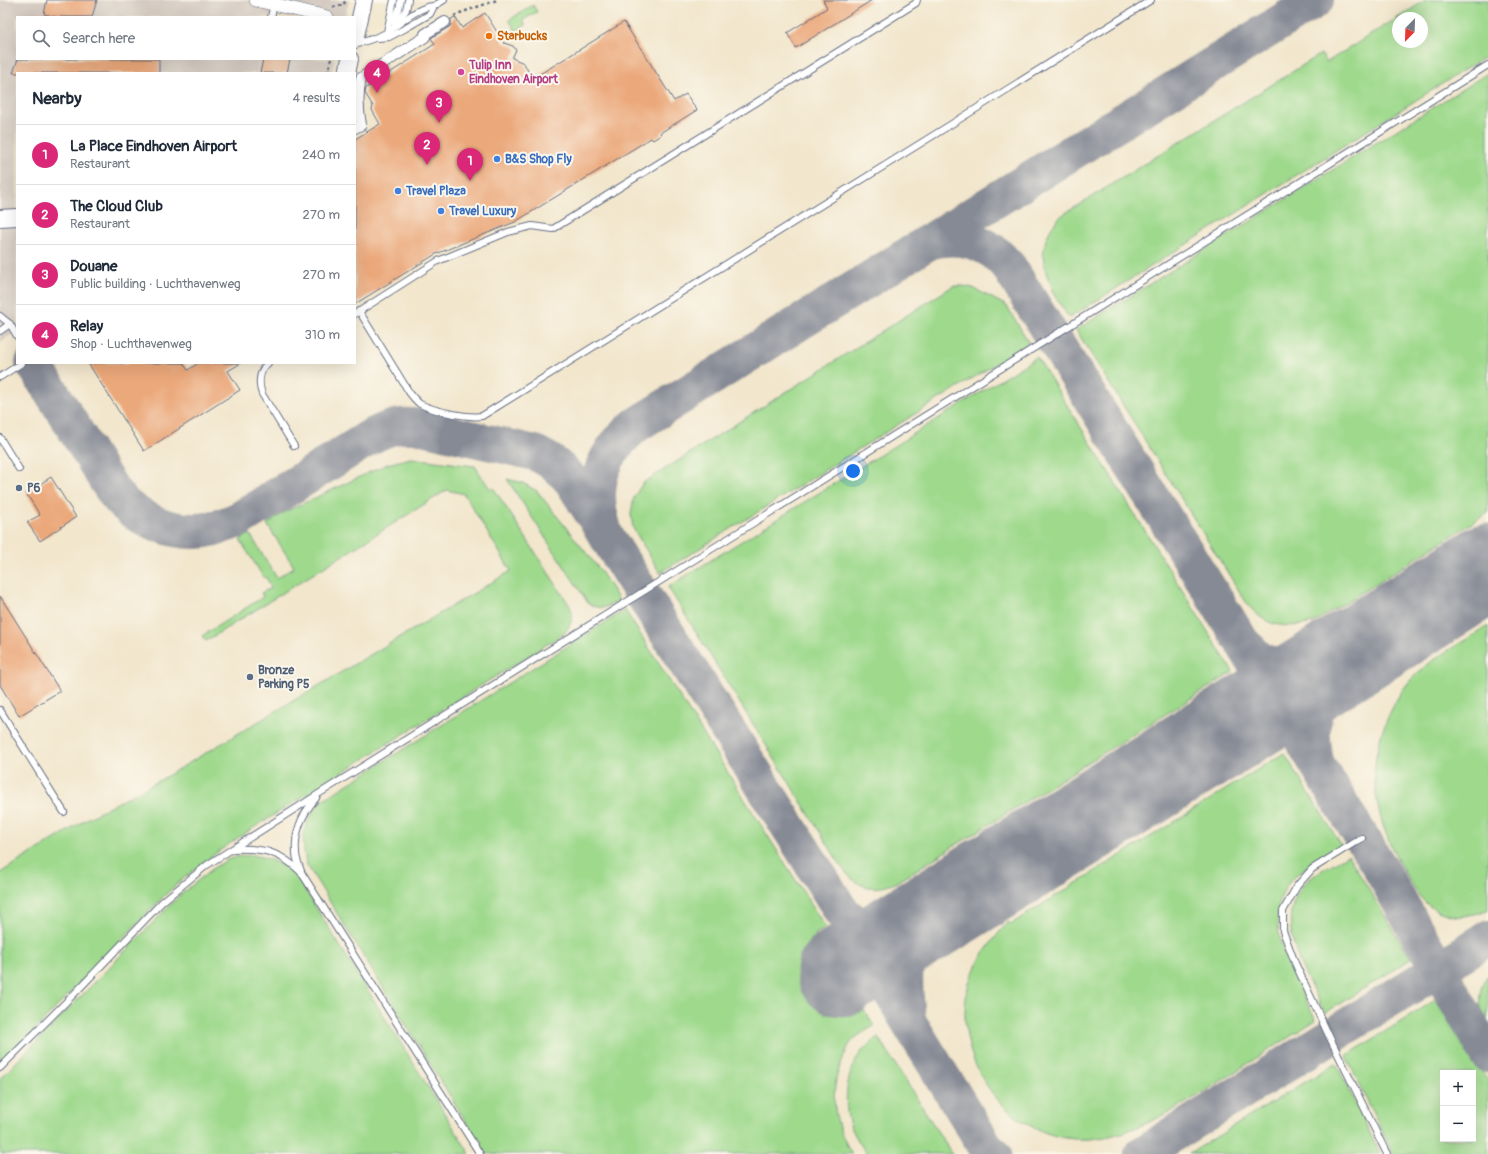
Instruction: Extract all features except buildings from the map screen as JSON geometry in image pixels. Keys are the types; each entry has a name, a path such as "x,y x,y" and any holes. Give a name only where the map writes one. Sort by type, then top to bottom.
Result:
{"street":[{"path":"256,0 273,11 318,16"},
{"path":"352,16 356,0"},
{"path":"356,36 364,0"},
{"path":"356,128 361,125 358,113 358,91 361,78 425,37 425,34 445,22"},
{"path":"339,72 342,60"},
{"path":"347,72 350,60"},
{"path":"0,218 16,217"}],"lane":[{"path":"387,32 394,0"},
{"path":"387,32 396,17 401,0"},
{"path":"387,32 406,10 408,0"},
{"path":"374,39 426,6 434,6 444,0"},
{"path":"917,0 916,3 553,229 532,226 508,232 438,261 357,312 408,392 418,403 430,408 471,417 482,416 1151,0"},
{"path":"356,45 374,39 389,37 430,14 434,6"},
{"path":"0,1068 76,992 162,902 207,865 320,793 1488,65"},
{"path":"0,316 10,324 16,334"},
{"path":"0,331 10,324"},
{"path":"0,377 20,364"},
{"path":"267,364 259,380 262,394 294,446"},
{"path":"0,438 19,469"},
{"path":"0,710 64,812"},
{"path":"301,872 296,854 296,832 305,811 320,793"},
{"path":"1362,838 1312,869 1297,886 1283,911 1283,931 1295,963 1326,1030 1387,1154"},
{"path":"231,849 251,848 272,852 289,860 301,872 480,1154"}],"path":[{"path":"445,22 460,13 497,0"},
{"path":"328,72 331,60"}],"shaded area":[{"path":"0,0 349,0 345,16 16,16 16,60 335,60 331,72 16,72 16,332 0,342"}],"green space":[{"path":"1426,0 1488,0 1488,55 1069,318 1051,290 1053,289 1046,271 1043,254 1047,237 1058,219 1321,54 1327,62 1392,21 1392,48 1428,48 1428,12 1407,12"},
{"path":"533,5 537,12 523,20 526,25 516,31 509,20"},
{"path":"1488,73 1488,513 1313,623 1284,626 1267,621 1260,617 1246,602 1076,330"},
{"path":"953,286 973,288 1007,306 1029,343 660,573 633,528 631,514 634,497 643,483"},
{"path":"1037,357 1233,672 895,883 879,888 871,888 852,879 841,866 668,587"},
{"path":"411,458 475,466 490,489 493,487 570,606 572,620 565,633 227,845 184,878 164,896 24,1041 0,1063 0,873 87,819 162,779 511,571 464,494 447,490 206,641 202,636 263,597 261,593 271,588 266,577 264,578 240,540 250,534 277,578 294,567 267,524 285,512 387,464"},
{"path":"507,479 523,483 537,491 600,570 619,600 604,608 596,607 588,603"},
{"path":"625,610 826,928 815,934 817,937 813,940 859,1013 864,1010 874,1026 863,1032 850,1044 844,1055 835,1085 834,1097 837,1120 852,1154 486,1154 307,865 303,846 305,829 317,806 324,799"},
{"path":"1488,626 1488,910 1469,915 1454,916 1435,910 1424,902 1415,890 1392,848 1382,822 1376,795 1375,767 1377,749 1385,723 1405,687 1426,666 1438,657"},
{"path":"1284,753 1341,845 1308,866 1291,880 1282,896 1278,914 1279,932 1284,951 1299,988 1316,1020 1182,1105 1136,1128 1105,1137 1074,1139 1046,1133 1020,1120 999,1101 982,1078 970,1051 965,1022 967,992 973,972 983,954 1008,922 1011,924"},
{"path":"253,855 280,864 300,882 470,1154 2,1154 0,1152 0,1079 181,894 215,867 229,859"},
{"path":"1348,855 1411,959 1325,1013 1297,955 1291,924 1292,909 1297,895 1304,884 1319,872"},
{"path":"1488,974 1488,1029 1482,1015 1480,1001 1482,988"},
{"path":"1437,999 1488,1081 1488,1154 1393,1154 1346,1056"},
{"path":"878,1037 952,1154 867,1154 859,1142 849,1122 847,1113 846,1104 848,1085 857,1059 864,1049"},
{"path":"1336,1063 1380,1154 1189,1154"}],"taxiway":[{"path":"603,526 599,511 598,496 602,470 615,446 636,425 1316,0"},
{"path":"928,242 944,239 960,239 976,243 994,252 1009,267 1278,700 1379,866 1488,1055"},
{"path":"34,364 116,495 134,512 156,524 169,528 194,531 206,530 238,520 372,436 385,430 402,426 422,427 535,453 556,465 573,483 869,955 986,1147 994,1154"},
{"path":"1247,647 1259,659 1281,669 1308,673 1349,655"},
{"path":"1316,761 1313,743 1313,725 1318,699 1327,681 1349,655"},
{"path":"841,911 856,923 877,931 897,930 917,923 937,913 916,939 908,959 905,978 908,1018"},
{"path":"1142,1154 1488,938"}],"runway":[{"path":"841,972 1488,568"}],"place":[{"name":"Starbucks","path":"489,36"},
{"name":"Tulip Inn Eindhoven Airport","path":"461,72"},
{"name":"Relay","path":"377,93"},
{"name":"Douane","path":"439,123"},
{"name":"B&S Shop Fly","path":"497,159"},
{"name":"The Cloud Club","path":"427,165"},
{"name":"La Place Eindhoven Airport","path":"470,181"},
{"name":"Travel Plaza","path":"398,191"},
{"name":"Travel Luxury","path":"441,211"},
{"name":"P6","path":"19,488"},
{"name":"Bronze Parking P5","path":"250,677"}]}
